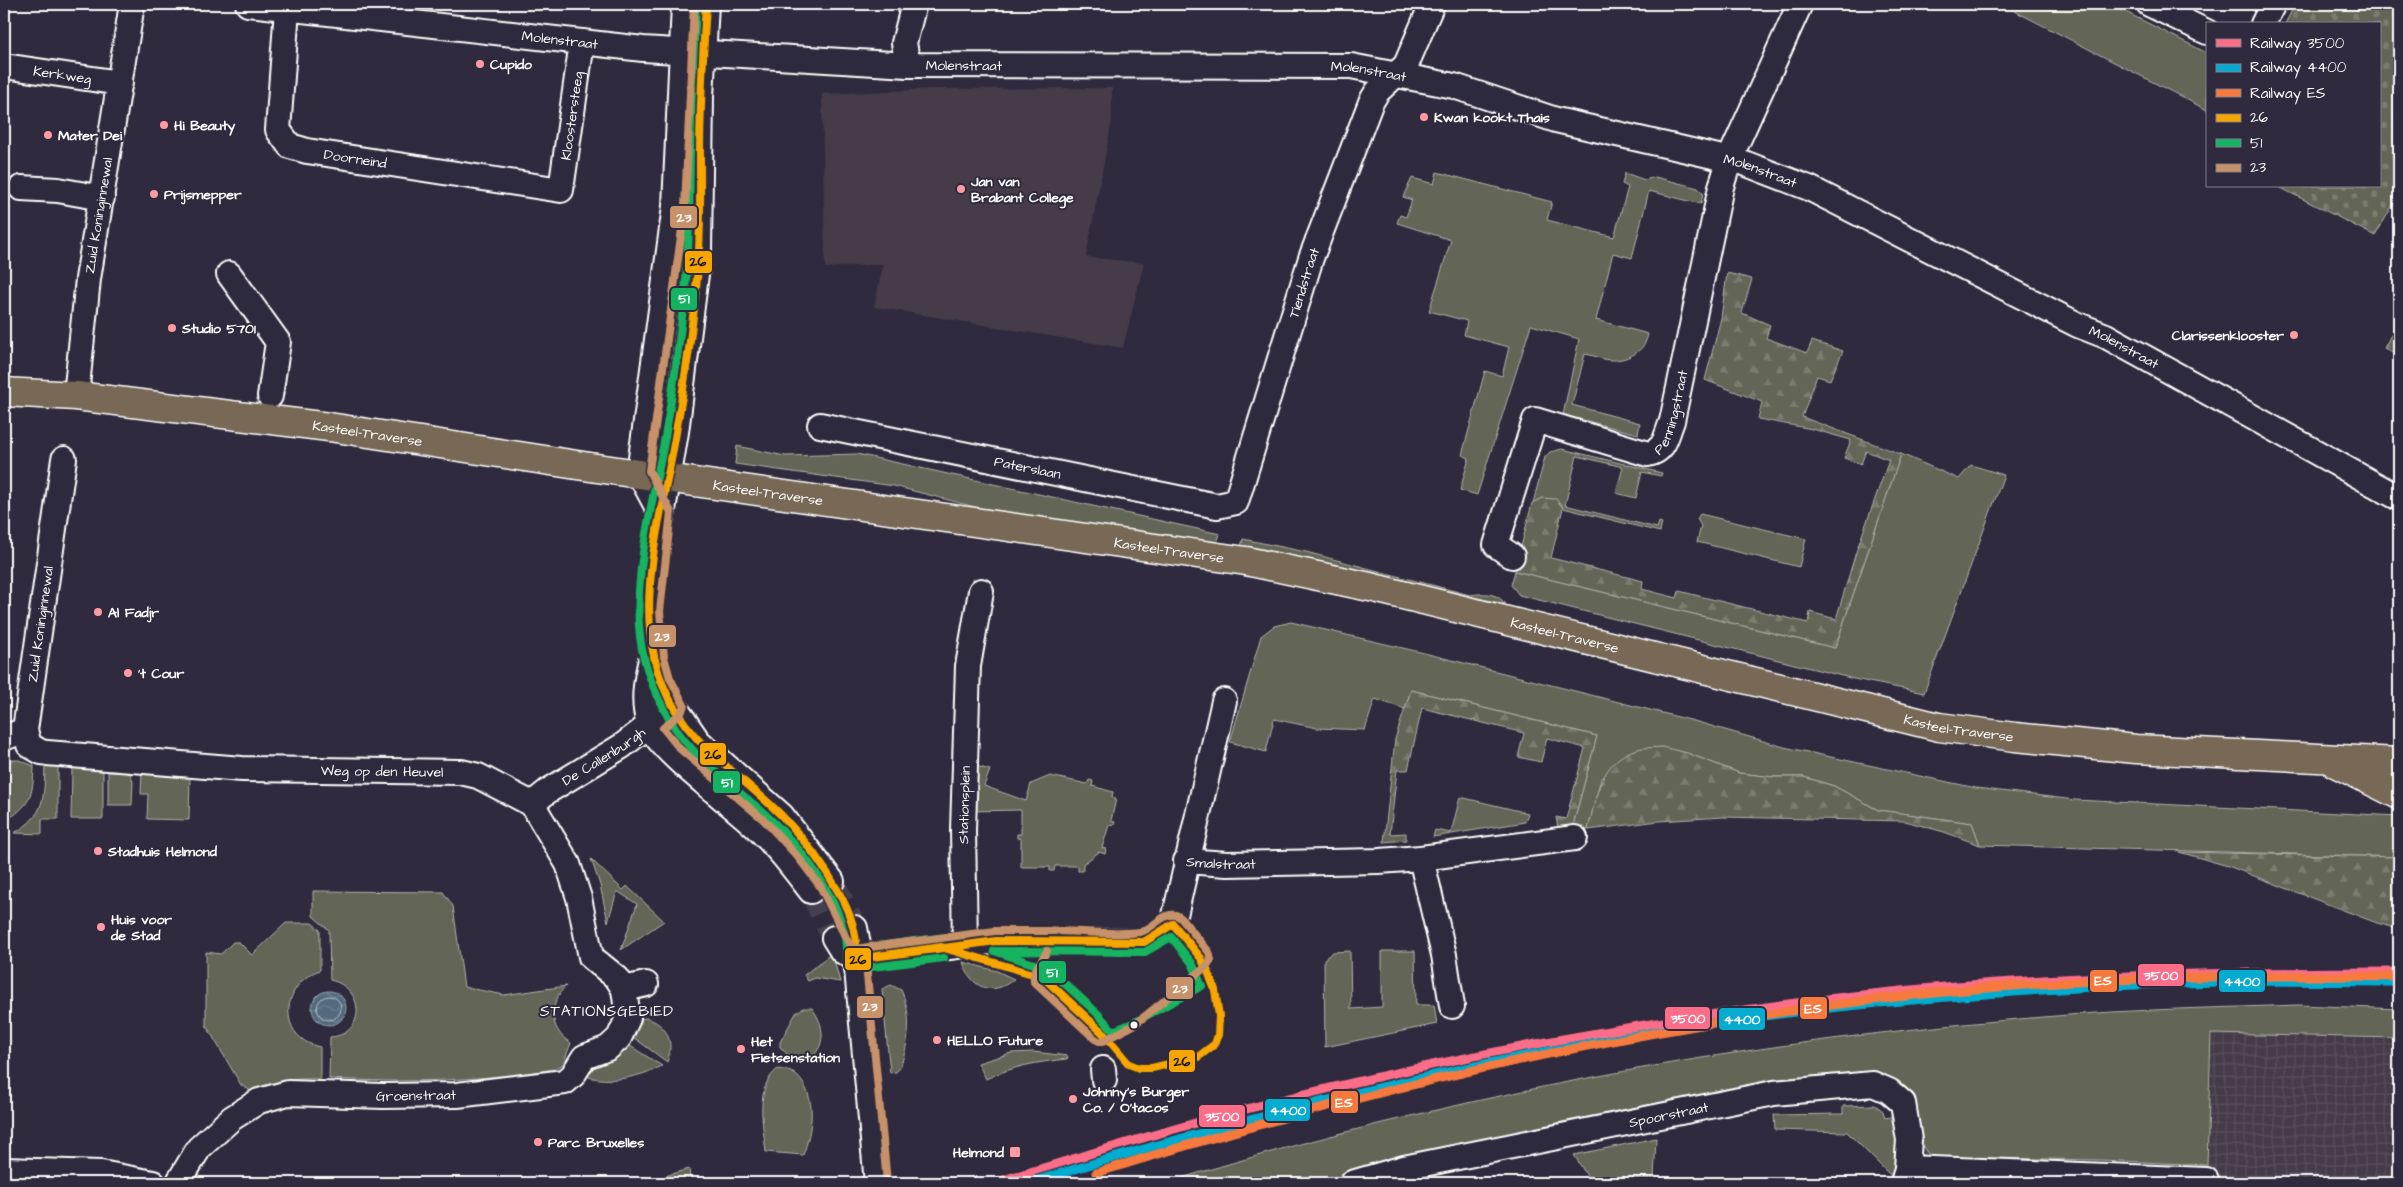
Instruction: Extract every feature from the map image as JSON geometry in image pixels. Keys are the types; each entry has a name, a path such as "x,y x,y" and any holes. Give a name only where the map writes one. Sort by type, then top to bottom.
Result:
{"main road":[{"name":"Kasteel-Traverse","path":"4,392 76,396 329,427 1275,567 1370,587 1939,727 2136,749 2399,762"},
{"name":"Kasteel-Traverse","path":"2324,758 2399,795"}],"street":[{"name":"Zuid Koninginnewal","path":"76,396 86,295 132,4"},
{"name":"Molenstraat","path":"248,4 582,42 693,51 908,64 1351,66 1454,86 1556,120 1730,158 1809,188 2078,325 2106,336 2399,498"},
{"path":"653,650 644,698 649,726 673,756 821,886 782,816 698,741 674,706 662,682 653,650 650,611 667,478 696,284 693,51 684,4"},
{"path":"662,514 639,473 675,206 693,51 706,4"},
{"path":"908,64 904,43 914,4"},
{"name":"Tiendstraat","path":"1236,502 1311,258 1371,102 1377,92 1406,64 1432,4"},
{"path":"1730,158 1800,4"},
{"path":"2149,4 2206,32"},
{"path":"2264,22 2273,4"},
{"name":"Doorneind","path":"287,9 278,130 290,146 561,190"},
{"name":"Kloostersteeg","path":"561,190 582,42"},
{"name":"Kerkweg","path":"4,66 120,82"},
{"name":"Penningstraat","path":"1512,556 1496,546 1535,420 1648,454 1656,453 1662,447 1672,421 1718,195 1730,158"},
{"path":"21,188 58,190 102,198"},
{"path":"229,274 278,342 270,396"},
{"name":"Paterslaan","path":"820,425 1216,506 1236,502"},
{"name":"Zuid Koninginnewal","path":"14,734 64,459"},
{"name":"Stationsplein","path":"965,944 963,830 968,666 981,591"},
{"name":"Smalstraat","path":"1224,701 1186,861 1227,864 1421,858 1575,838"},
{"name":"De Callenburgh","path":"532,804 548,791 622,746 674,706"},
{"name":"Weg op den Heuvel","path":"14,734 41,752 47,753 242,769 461,772 478,776 532,804"},
{"name":"Groenstraat","path":"178,1183 199,1148 232,1118 259,1102 288,1093 382,1096 457,1095 565,1082 573,1075 584,1057 608,1048 621,1036 628,1018 635,986 617,978 592,957 579,898 568,864 532,804"},
{"path":"1421,858 1442,945 1452,1006"},
{"path":"834,938 842,951 856,959 996,941 1144,942 1173,924 1186,861"},
{"path":"855,928 858,950 856,959 877,1183"},
{"name":"Spoorstraat","path":"1352,1183 1404,1168 1774,1093 1873,1084 1889,1091 1903,1103 1910,1140 1906,1176"},
{"path":"4,1170 101,1173 153,1183"},
{"path":"1906,1176 2206,1180"}],"shaded area":[{"name":"Jan van Brabant College","path":"1112,88 1112,120 1086,257 1144,263 1123,348 874,307 883,264 825,268 822,94 934,89"},
{"path":"2399,1024 2399,1183 1928,1183 1927,1172 1888,1034"}],"green space":[{"path":"2001,4 2110,4 2206,52 2206,109"},
{"path":"2295,4 2399,4 2399,209 2393,205 2375,236 2281,188 2380,188 2380,22 2286,22"},
{"path":"1437,172 1552,202 1547,220 1614,237 1628,187 1622,184 1625,173 1645,180 1655,177 1698,188 1703,193 1701,204 1649,191 1632,258 1613,253 1596,320 1648,334 1646,340 1643,346 1634,354 1622,359 1609,360 1585,354 1572,405 1640,423 1638,434 1563,415 1579,339 1531,325 1477,495 1460,490 1469,458 1462,455 1485,371 1502,376 1509,347 1464,335 1467,321 1429,311 1451,240 1397,223 1400,215 1406,217 1412,200 1403,197 1412,178 1434,184"},
{"path":"1727,273 1752,279 1742,313 1770,325 1766,338 1807,353 1812,341 1843,351 1830,380 1817,376 1802,417 1901,454 1835,648 1515,571 1532,503 1542,498 1556,499 1563,508 1551,558 1643,581 1642,589 1677,598 1679,591 1808,623 1810,612 1836,619 1856,552 1889,460 1866,451 1861,464 1844,458 1851,440 1812,429 1758,419 1762,402 1705,380 1721,318"},
{"path":"2399,320 2399,357 2384,348"},
{"path":"737,446 785,456 857,454 1220,534 1217,543 991,511 894,486 735,464"},
{"path":"1562,449 1662,473 1661,476 1642,472 1636,498 1616,493 1623,467 1577,456 1565,505 1657,528 1659,522 1662,523 1660,532 1563,508 1561,503 1542,498 1533,503 1545,457 1550,452"},
{"path":"1901,454 1959,479 1971,465 2004,475 1924,693 1854,679 1519,595 1511,585 1515,571 1835,648"},
{"path":"1700,514 1806,539 1799,567 1697,542 1701,526 1697,519"},
{"path":"1243,539 1306,552 1470,595 1490,594 1498,597 1506,604 1241,547"},
{"path":"1291,622 1420,652 1694,721 1784,747 1976,788 2075,800 2399,816 2399,857 1980,845 1972,823 1878,810 1834,786 1804,777 1773,777 1739,773 1687,753 1601,778 1588,830 1573,825 1597,736 1411,690 1405,709 1375,699 1365,730 1317,728 1274,719 1266,752 1230,742 1261,636 1274,626"},
{"path":"1411,690 1597,736 1573,825 1558,828 1556,817 1566,819 1585,748 1547,738 1541,762 1518,757 1524,733 1422,708 1408,770 1397,770 1390,834 1406,833 1406,840 1384,842 1395,739"},
{"path":"1662,747 1687,753 1739,773 1773,777 1804,777 1834,786 1878,810 1972,823 1980,845 1905,821 1723,817 1659,821 1588,830 1597,793 1608,770 1615,761 1625,754 1638,749"},
{"path":"4,760 19,760 34,766 33,786 28,800 20,811 4,822"},
{"path":"969,764 990,770 984,786 1026,801 1031,784 1050,776 1087,784 1089,780 1093,781 1092,786 1113,792 1112,797 1116,799 1111,821 1115,822 1113,826 1109,825 1102,848 1106,849 1105,854 1099,852 1083,864 1083,871 1078,871 1078,866 1055,866 1054,871 1050,871 1050,867 1021,867 1021,839 1017,838 1017,834 1021,834 1021,810 968,811"},
{"path":"45,765 58,765 58,819 42,819 42,834 14,833 32,820 41,805"},
{"path":"72,768 103,768 103,819 71,819"},
{"path":"142,771 190,775 189,820 147,819 148,794 141,794"},
{"path":"108,772 130,773 133,782 132,805 108,805"},
{"path":"1460,797 1528,813 1525,822 1433,837 1435,830 1451,833"},
{"path":"2179,852 2399,857 2399,929 2377,923 2228,866"},
{"path":"591,859 623,890 627,886 664,921 621,950 637,904 617,891 608,922 600,885"},
{"path":"313,891 443,892 453,906 464,987 504,995 566,986 556,1000 554,1008 555,1023 558,1031 571,1043 563,1064 555,1069 526,1073 443,1080 329,1079 330,1037 342,1034 350,1028 355,1020 357,1011 355,1001 350,992 342,985 330,980 329,930 313,916"},
{"path":"286,923 312,923 320,930 320,970 307,977 297,986 291,998 289,1010 290,1022 296,1033 306,1042 320,1047 320,1079 285,1081 251,1091 241,1085 206,1025 206,952 221,954 233,942 239,942 252,955"},
{"path":"1350,951 1351,1009 1382,1007 1382,951 1415,951 1416,1005 1434,1005 1437,1024 1325,1047 1324,959 1333,952"},
{"path":"832,953 840,982 815,978 808,981 804,975"},
{"path":"963,962 997,971 1014,979 998,988 990,989 983,987 971,978"},
{"path":"891,985 901,990 905,1000 908,1029 906,1048 900,1068 896,1072 890,1073 882,989"},
{"path":"2299,1005 2399,1009 2399,1038 2211,1034 2207,1165 2100,1160 1934,1157 1928,1154 1872,1074 1862,1073 1861,1077 1409,1161 1330,1183 1279,1183 1277,1177 1256,1183 1165,1183 1274,1151 1494,1097 1718,1055 1830,1039 2056,1016 2147,1010"},
{"path":"803,1008 812,1008 822,1028 819,1048 809,1060 789,1056 780,1047 780,1042 796,1013"},
{"path":"646,1018 664,1029 667,1035 670,1048 667,1062 633,1037 639,1019"},
{"path":"627,1044 662,1066 625,1078 605,1079 585,1076 594,1064"},
{"path":"1033,1052 1068,1056 1067,1059 1036,1063 986,1079 978,1063 1011,1053"},
{"path":"778,1069 795,1074 804,1084 808,1093 811,1125 803,1155 766,1152 762,1119 763,1096 770,1076"},
{"path":"1875,1105 1883,1111 1885,1118 1900,1115 1903,1137 1893,1178 1847,1132 1775,1130 1774,1115 1843,1114 1843,1106"},
{"path":"1656,1138 1654,1179 1589,1179 1574,1155"},
{"path":"689,1169 690,1178 669,1183 641,1183"}],"water":[{"path":"329,991 336,992 341,996 345,1001 345,1015 341,1020 336,1024 329,1025 322,1024 317,1020 313,1015 312,1008 313,1001 317,996 322,992"}],"tunnel":[{"path":"832,881 855,928"},
{"path":"811,891 834,938"}],"rail line":[{"name":"3500","path":"994,1183 1209,1119 1339,1086 1534,1044 1730,1012 1862,995 1996,983 2197,974 2399,972"},
{"name":"ES","path":"1096,1173 1201,1141 1413,1085 1520,1060 1736,1019 1845,1003 1954,991 2065,982 2232,976 2399,977"},
{"name":"4400","path":"1028,1183 1235,1124 1339,1097 1444,1073 1549,1051 1761,1016 1912,1000 2086,987 2240,981 2399,982"}],"transit line":[{"name":"23","path":"694,4 685,207 649,471 671,512 660,611 664,657 670,678 684,705 681,713 663,728 680,749 764,820 798,857 820,886 849,944 865,954 887,1182"},
{"name":"51","path":"696,4 686,281 671,402 643,550 638,609 640,636 645,662 653,686 663,708 683,739 708,766 779,827 807,860 820,879 840,919 845,939 846,958"},
{"name":"26","path":"706,4 701,116 698,268 682,396 652,560 650,623 653,653 662,683 672,705 685,724 714,756 782,816 805,842 826,871 849,915 856,940 856,959"},
{"name":"23","path":"1047,951 1034,973 1034,982 1095,1039 1101,1042 1134,1025 1207,966 1211,960 1209,952 1181,918 1176,915 1165,917 1140,932 1061,931"},
{"name":"26","path":"1173,924 1201,958 1209,974 1215,990 1219,1016 1218,1035 1215,1044 1198,1057 1152,1068 1139,1068 1129,1064 1102,1032 1043,977 944,948 996,941 1144,942 1173,924"},
{"name":"23","path":"855,949 995,931 1055,931"},
{"name":"51","path":"855,949 945,937"},
{"name":"51","path":"1171,937 1192,963 1202,986 1133,1023 1113,1031 1098,1014 1049,969 994,951 1145,952 1171,937"},
{"name":"26","path":"942,947 944,948 856,959 942,947"},
{"name":"51","path":"857,969 944,958"}],"place":[{"name":"Cupido","path":"480,64"},
{"name":"Kwan kookt Thais","path":"1424,117"},
{"name":"Hi Beauty","path":"164,125"},
{"name":"Mater Dei","path":"48,135"},
{"name":"Jan van Brabant College","path":"961,189"},
{"name":"Prijsmepper","path":"154,194"},
{"name":"Studio 5701","path":"172,328"},
{"name":"Clarissenklooster","path":"2294,335"},
{"name":"Al Fadjr","path":"98,612"},
{"name":"'t Cour","path":"128,673"},
{"name":"Stadhuis Helmond","path":"98,851"},
{"name":"Huis voor de Stad","path":"101,927"},
{"name":"HELLO Future","path":"937,1040"},
{"name":"Het Fietsenstation","path":"741,1049"},
{"name":"Johnny's Burger Co. / O'tacos","path":"1073,1099"},
{"name":"Parc Bruxelles","path":"538,1142"},
{"name":"Helmond","path":"1015,1152"}],"district":[{"name":"STATIONSGEBIED","path":"607,1011"}]}
